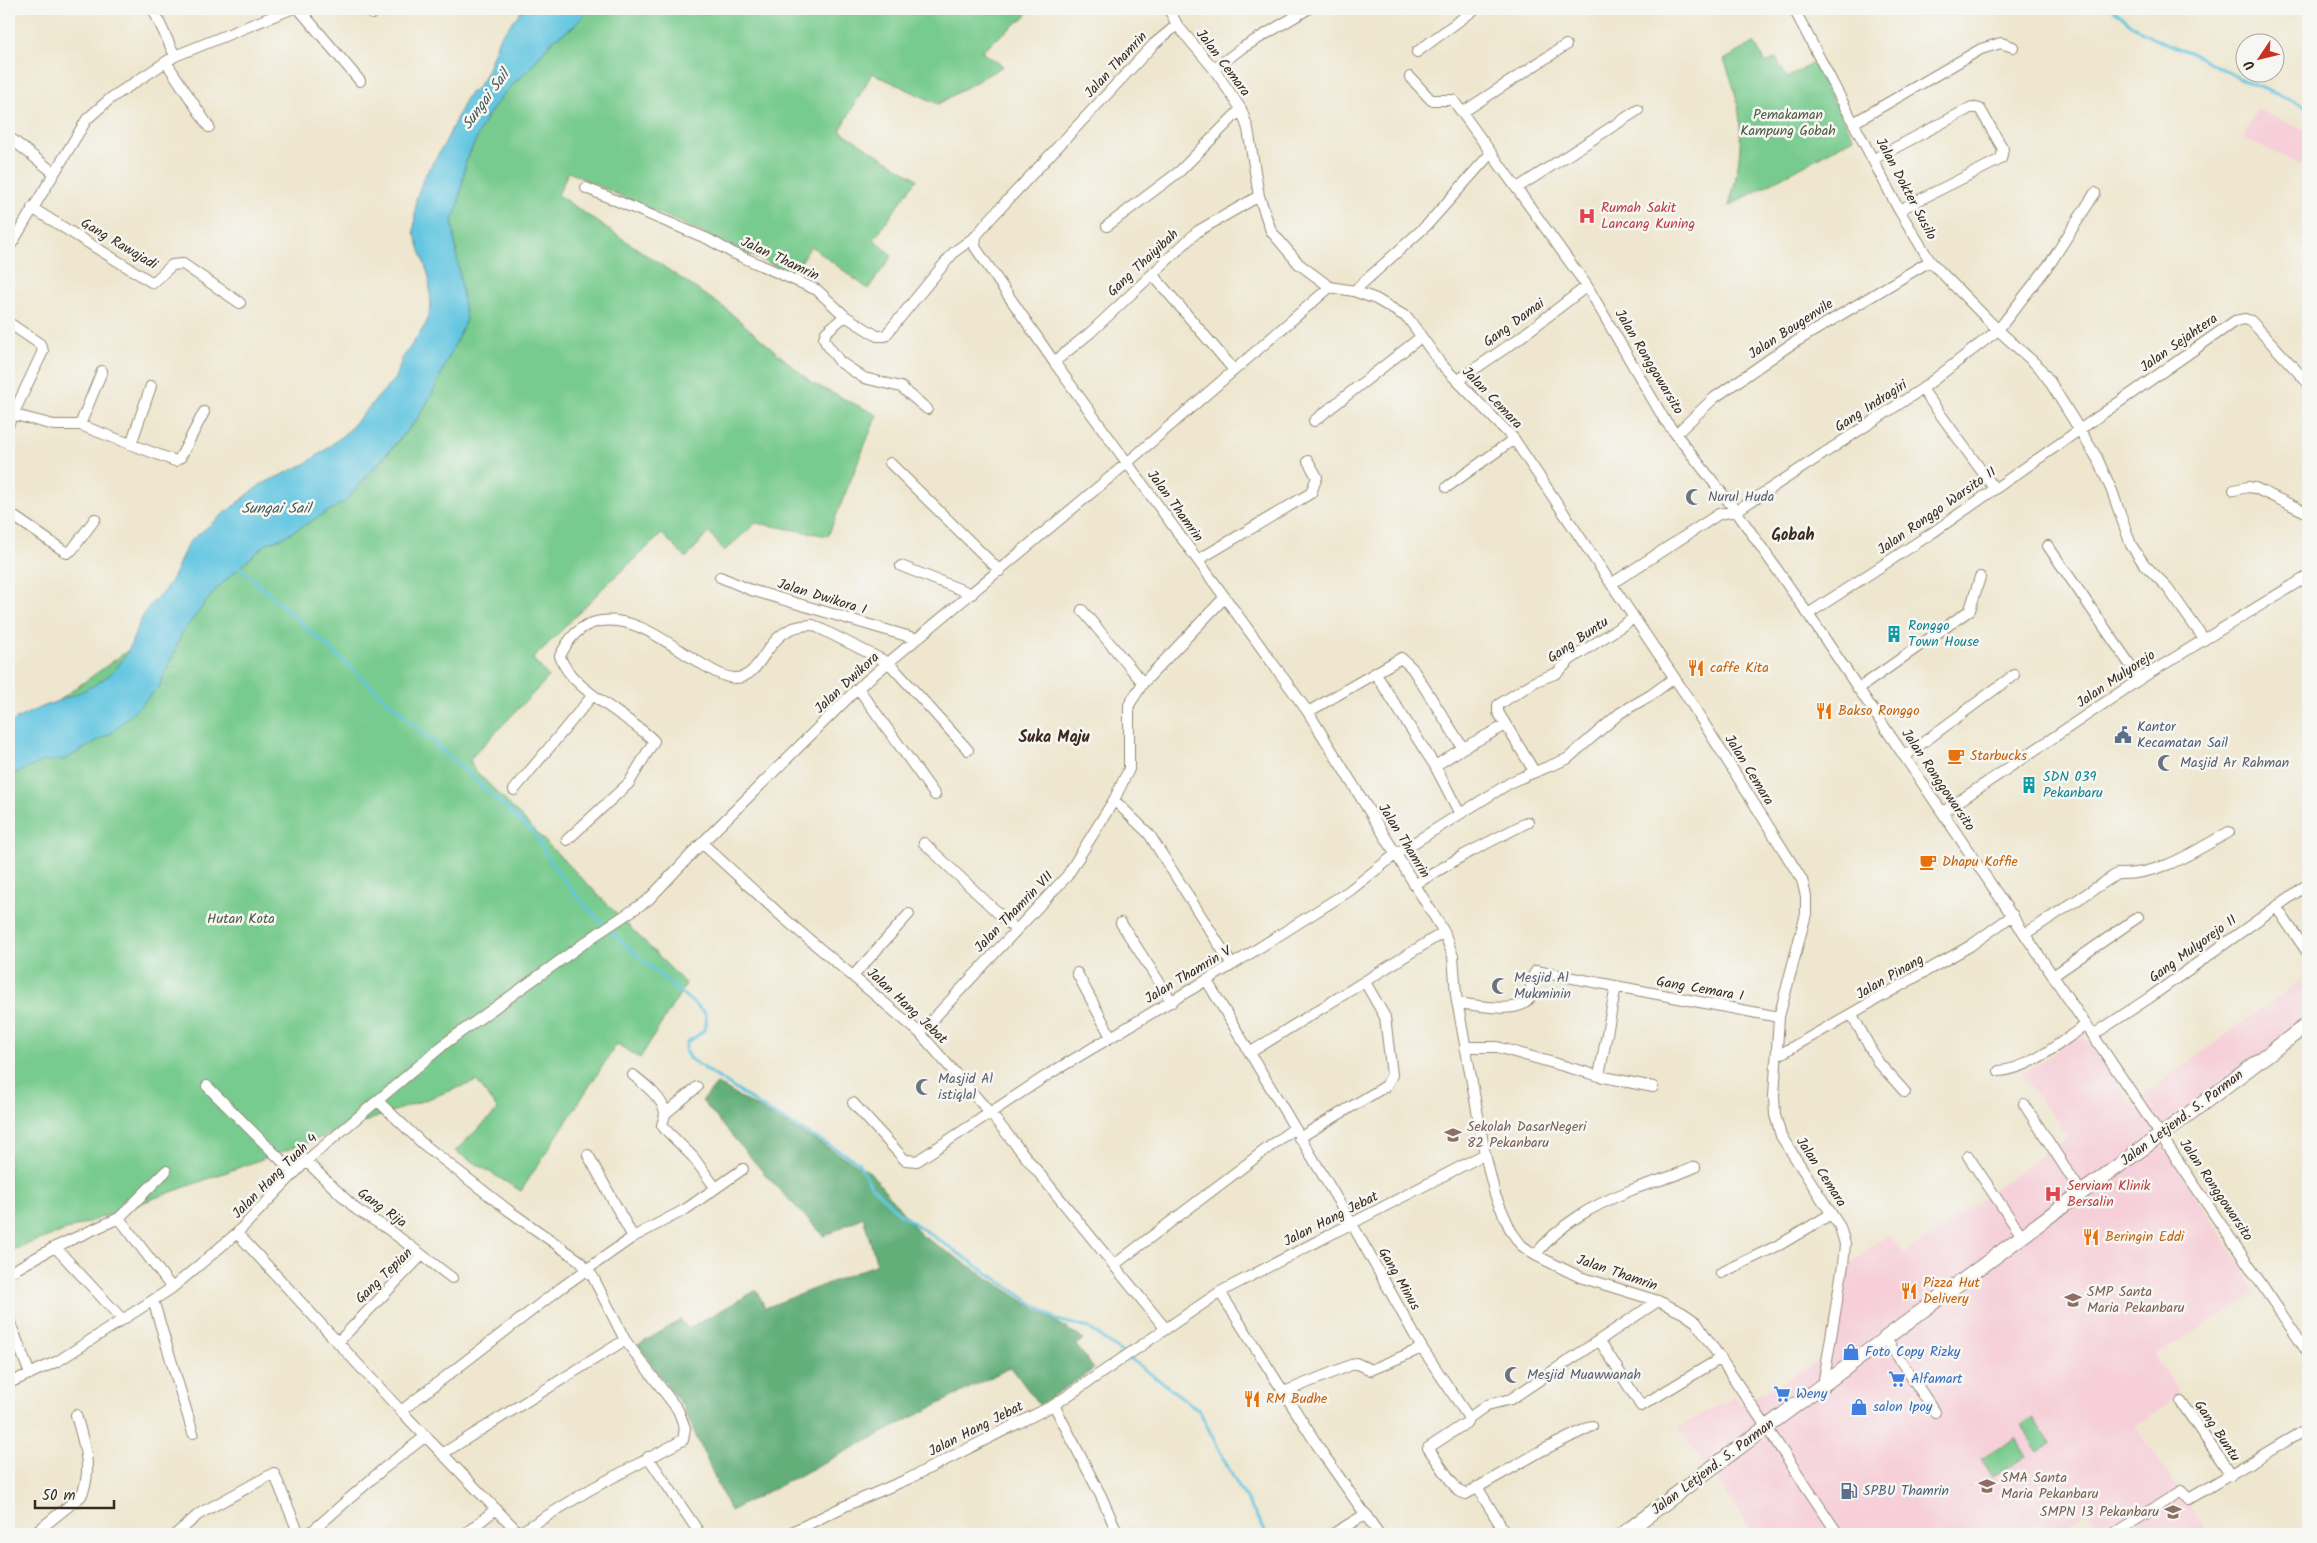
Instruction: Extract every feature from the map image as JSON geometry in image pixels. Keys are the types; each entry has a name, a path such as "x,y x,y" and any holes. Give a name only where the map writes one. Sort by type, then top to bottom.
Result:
{"main road":[{"name":"Jalan Letjend. S. Parman","path":"1623,1534 1822,1385 1886,1340 2081,1192 2161,1136 2308,1024"}],"street":[{"path":"153,9 171,59 209,127"},
{"path":"9,248 52,172 87,119 111,98 171,59 292,9"},
{"path":"300,9 360,81"},
{"name":"Jalan Cemara","path":"1169,9 1177,25 1214,69 1241,109 1248,129 1259,196 1271,232 1299,264 1330,287 1354,291 1394,308 1408,318 1457,381 1514,440 1674,678 1802,880 1805,889 1806,914 1779,1017 1775,1115 1781,1136 1840,1227 1845,1244 1822,1385"},
{"path":"1214,69 1242,48 1308,9"},
{"path":"1417,52 1475,9"},
{"name":"Jalan Dokter Susilo","path":"1794,9 1855,122 1899,210 1930,261 1998,330 2039,367 2082,430 2112,491 2131,546 2144,564 2166,587 2204,639"},
{"name":"Jalan Thamrin","path":"586,188 708,239 733,253 817,290 845,316 877,336 885,336 954,252 976,236 1154,44 1177,25"},
{"path":"1855,122 1981,49 2001,43 2013,47"},
{"path":"1410,77 1431,100 1453,100 1462,112 1566,45"},
{"path":"1874,159 1972,106 1980,109 2003,149 2001,159 1899,210"},
{"path":"1107,226 1180,171 1241,109"},
{"path":"1517,188 1638,110"},
{"name":"Jalan Ronggowarsito","path":"1462,112 1587,286 1664,419 1677,433 1736,511 1808,614 2308,1353"},
{"path":"9,137 52,172"},
{"path":"1354,291 1427,225 1490,153"},
{"name":"Gang Indragiri","path":"1612,584 1719,514 1736,511 1922,389 1998,330 2050,262 2095,193"},
{"name":"Gang Thaiyibah","path":"1054,362 1091,332 1153,275 1198,230 1259,196"},
{"name":"Gang Rawajadi","path":"32,208 153,282 172,265 183,264 240,303"},
{"name":"Jalan Thamrin","path":"976,236 975,247 1054,362 1308,712 1444,932 1453,956 1465,1047 1485,1154 1495,1195 1511,1231 1521,1245 1535,1255 1580,1277 1658,1301 1683,1312 1696,1322 1838,1534"},
{"name":"Jalan Bougenvile","path":"1677,433 1714,398 1787,347 1930,261"},
{"path":"1153,275 1234,370"},
{"name":"Gang Damai","path":"1457,381 1516,340 1587,286"},
{"path":"1127,463 1330,287"},
{"path":"845,316 826,332 824,338 840,362 864,378 901,387 927,410"},
{"name":"Jalan Sejahtera","path":"2082,430 2128,394 2235,321 2245,319 2251,322 2308,383"},
{"path":"9,323 40,344 43,351 12,419 54,425 80,425 178,460 204,412"},
{"path":"1314,421 1421,337"},
{"path":"80,425 102,371"},
{"path":"131,444 151,386"},
{"path":"1922,389 1994,488"},
{"name":"Jalan Ronggo Warsito II","path":"1808,614 1932,533 1994,488 2082,430"},
{"path":"1447,487 1514,440"},
{"path":"1198,560 1311,493 1316,477 1308,461"},
{"path":"890,463 1000,571"},
{"name":"Jalan Dwikora","path":"597,934 648,900 702,843 858,688 1127,463"},
{"path":"2234,490 2248,487 2254,488 2308,513"},
{"path":"9,513 67,553 72,550 95,519"},
{"path":"2048,546 2140,680"},
{"path":"901,566 972,594"},
{"name":"Jalan Mulyorejo","path":"1943,812 2140,680 2308,576"},
{"name":"Jalan Dwikora I","path":"720,577 751,590 917,640"},
{"path":"1858,688 1970,610 1980,577"},
{"name":"Jalan Thamrin VII","path":"920,1033 1067,876 1114,800 1129,769 1129,706 1143,683 1224,597"},
{"path":"1082,610 1143,683"},
{"name":"Gang Buntu","path":"1534,771 1498,712 1498,705 1536,681 1556,673 1571,659 1634,618"},
{"path":"566,840 629,783 654,741 645,732 593,695 563,669 560,656 569,638 590,622 614,619 637,624 683,654 722,675 736,678 746,675 756,667 776,638 788,629 802,625 813,625 888,663 968,750"},
{"path":"1308,712 1401,658 1407,662 1463,748"},
{"path":"1375,673 1435,766 1460,814"},
{"path":"1905,756 2014,675"},
{"name":"Jalan Thamrin V","path":"853,1103 909,1162 917,1161 1111,1037 1232,966 1349,891 1396,854 1460,814 1534,771 1567,759 1620,713 1651,695 1674,678"},
{"path":"858,688 935,795"},
{"path":"514,790 593,695"},
{"path":"1435,766 1463,748 1506,725"},
{"path":"1114,800 1149,834 1232,966"},
{"path":"1414,885 1464,855 1528,822"},
{"path":"2026,934 2117,874 2134,874 2163,868 2229,832"},
{"name":"Jalan Hang Jebat","path":"702,843 786,920 854,975 920,1033 990,1113 1165,1328"},
{"path":"924,843 1016,929"},
{"name":"Gang Mulyorejo II","path":"2093,1035 2149,998 2308,884"},
{"path":"2276,907 2308,953"},
{"path":"854,975 909,914"},
{"name":"Jalan Pinang","path":"1777,1056 1852,1015 1970,946 2013,915"},
{"path":"2053,976 2138,917"},
{"path":"1121,923 1172,1002"},
{"path":"1251,1052 1444,932"},
{"name":"Jalan Hang Tuah 4","path":"9,1382 58,1361 122,1318 172,1288 238,1234 306,1161 379,1102 447,1042 597,934"},
{"name":"Gang Cemara I","path":"1458,1003 1509,1008 1521,1006 1530,999 1533,989 1530,981 1536,971 1779,1017"},
{"path":"1077,973 1111,1037"},
{"name":"Gang Minus","path":"1208,981 1251,1052 1293,1128 1352,1224 1422,1348 1469,1418"},
{"path":"1300,1138 1386,1086 1392,1075 1385,1017 1365,982"},
{"path":"1599,1076 1616,986"},
{"path":"1852,1015 1878,1062 1906,1092"},
{"path":"1999,1071 2012,1070 2025,1065 2086,1025"},
{"path":"1465,1047 1497,1047 1599,1076 1653,1087"},
{"path":"633,1075 655,1095 664,1108 665,1114"},
{"path":"207,1086 294,1173"},
{"path":"697,1087 665,1114 662,1122 664,1128 693,1158 716,1187"},
{"path":"238,1234 401,1411 519,1534 648,1457 683,1440 685,1428 678,1410 625,1340 588,1270 580,1261 508,1210 422,1143 379,1102"},
{"path":"2024,1104 2081,1192"},
{"path":"1114,1265 1293,1128"},
{"name":"Jalan Hang Jebat","path":"789,1534 845,1506 908,1479 1054,1405 1220,1292 1485,1154"},
{"path":"588,1155 633,1237"},
{"path":"1968,1156 2022,1236"},
{"name":"Gang Rija","path":"306,1161 357,1210 388,1229 422,1255"},
{"path":"1535,1255 1551,1235 1573,1218 1628,1191 1695,1167"},
{"path":"401,1411 561,1288 633,1237 686,1209 743,1169"},
{"path":"9,1273 55,1247 119,1218 166,1171"},
{"path":"1722,1273 1781,1244 1831,1214"},
{"path":"119,1218 172,1288"},
{"path":"55,1247 122,1318"},
{"name":"Gang Tepian","path":"338,1342 422,1255 452,1278"},
{"path":"1220,1292 1323,1454 1379,1534"},
{"path":"154,1300 193,1433"},
{"path":"1592,1426 1543,1450 1464,1495 1458,1491 1428,1448 1466,1423 1469,1418 1487,1405 1507,1401 1658,1301"},
{"path":"9,1320 30,1374"},
{"path":"442,1454 625,1340"},
{"path":"1886,1340 1935,1412"},
{"path":"1600,1341 1641,1406 1721,1358"},
{"path":"1284,1392 1356,1363 1371,1370 1422,1348"},
{"name":"Gang Buntu","path":"2181,1402 2231,1475"},
{"path":"1054,1405 1101,1496 1118,1534"},
{"path":"34,1534 81,1496 85,1488 87,1479 86,1448 76,1415"},
{"path":"2114,1534 2181,1490 2189,1498 2308,1428"},
{"path":"309,1534 383,1469 426,1436"},
{"path":"648,1457 700,1534"},
{"path":"176,1534 199,1514 274,1472 299,1534"},
{"path":"1477,1487 1506,1534"},
{"path":"465,1534 496,1509"},
{"path":"1333,1534 1366,1514"}],"shaded area":[{"path":"2257,109 2308,132 2308,168 2243,138"},
{"path":"2308,975 2308,1018 2156,1134 2258,1293 2154,1355 2181,1394 2135,1426 2179,1490 2109,1534 2104,1534 2088,1512 2053,1534 1844,1534 1839,1528 1829,1534 1753,1534 1719,1483 1678,1428 1735,1396 1741,1405 1833,1353 1849,1264 1889,1234 1904,1254 2068,1136 2021,1075 2082,1034 2131,1104"},
{"name":"SMPN 13 Pekanbaru","path":"2181,1491 2208,1534 2122,1534"}],"green space":[{"name":"Hutan Kota","path":"590,9 1022,9 1027,15 981,51 1003,66 938,104 872,73 840,131 917,179 874,239 892,256 868,289 811,246 793,274 568,172 558,195 726,309 812,383 877,415 828,536 756,523 724,551 709,532 686,558 662,534 608,583 533,659 549,677 470,759 473,768 686,984 640,1058 617,1044 521,1191 455,1151 498,1110 477,1081 9,1251 9,736 226,580 267,543 282,538 303,525 360,485 417,419 432,394 465,320 452,220 458,207 466,161 486,118 505,92 529,69 552,41 574,26"},
{"name":"Pemakaman Kampung Gobah","path":"1754,43 1766,63 1776,58 1787,78 1813,63 1854,138 1729,206 1738,168 1740,133 1736,98 1724,60"},
{"path":"717,1084 870,1172 921,1235 1083,1339 1076,1345 1094,1369 1039,1405 1011,1367 730,1511 683,1407 638,1345 681,1320 688,1329 757,1290 765,1308 877,1264 863,1217 824,1236 770,1180 702,1101"},
{"path":"2033,1418 2050,1444 2038,1452 2021,1426"},
{"path":"2015,1438 2026,1456 1993,1477 1981,1459"}],"water":[{"name":"Sungai Sail","path":"523,9 590,9 574,26 552,41 529,69 505,92 486,118 466,161 458,207 452,220 466,320 432,394 417,419 344,502 282,538 267,543 216,589 182,633 159,687 113,732 64,760 45,761 9,776 9,724 32,711 94,685 114,671 129,649 146,610 171,580 190,541 260,485 307,463 325,450 348,431 396,377 402,359 426,324 431,306 429,277 414,232 416,199 424,177 445,143 465,100 478,87 488,69 499,38"}],"waterway":[{"path":"2113,9 2133,26 2152,38 2189,52 2245,81 2308,107"},
{"path":"237,565 536,835 567,885 588,908 635,953 705,1013 705,1028 687,1042 685,1050 689,1058 765,1109 858,1162 872,1187 899,1213 1057,1320 1089,1328 1199,1410 1234,1479 1267,1534"}],"place":[{"name":"Rumah Sakit Lancang Kuning","path":"1587,216"},
{"name":"Nurul Huda","path":"1694,497"},
{"name":"Ronggo Town House","path":"1894,634"},
{"name":"caffe Kita","path":"1696,668"},
{"name":"Bakso Ronggo","path":"1824,711"},
{"name":"Kantor Kecamatan Sail","path":"2123,735"},
{"name":"Starbucks","path":"1956,756"},
{"name":"Masjid Ar Rahman","path":"2166,763"},
{"name":"SDN 039 Pekanbaru","path":"2029,785"},
{"name":"Dhapu Koffie","path":"1928,862"},
{"name":"Mesjid Al Mukminin","path":"1500,986"},
{"name":"Masjid Al istiqlal","path":"924,1087"},
{"name":"Sekolah DasarNegeri 82 Pekanbaru","path":"1453,1135"},
{"name":"Serviam Klinik Bersalin","path":"2053,1194"},
{"name":"Beringin Eddi","path":"2091,1237"},
{"name":"Pizza Hut Delivery","path":"1909,1291"},
{"name":"SMP Santa Maria Pekanbaru","path":"2073,1300"},
{"name":"Foto Copy Rizky","path":"1851,1352"},
{"name":"Mesjid Muawwanah","path":"1513,1375"},
{"name":"Alfamart","path":"1897,1379"},
{"name":"Weny","path":"1782,1394"},
{"name":"RM Budhe","path":"1252,1399"},
{"name":"salon Ipoy","path":"1859,1407"},
{"name":"SMA Santa Maria Pekanbaru","path":"1987,1486"},
{"name":"SPBU Thamrin","path":"1849,1491"},
{"name":"SMPN 13 Pekanbaru","path":"2173,1512"}],"district":[{"name":"Gobah","path":"1793,535"},
{"name":"Suka Maju","path":"1054,737"}]}
